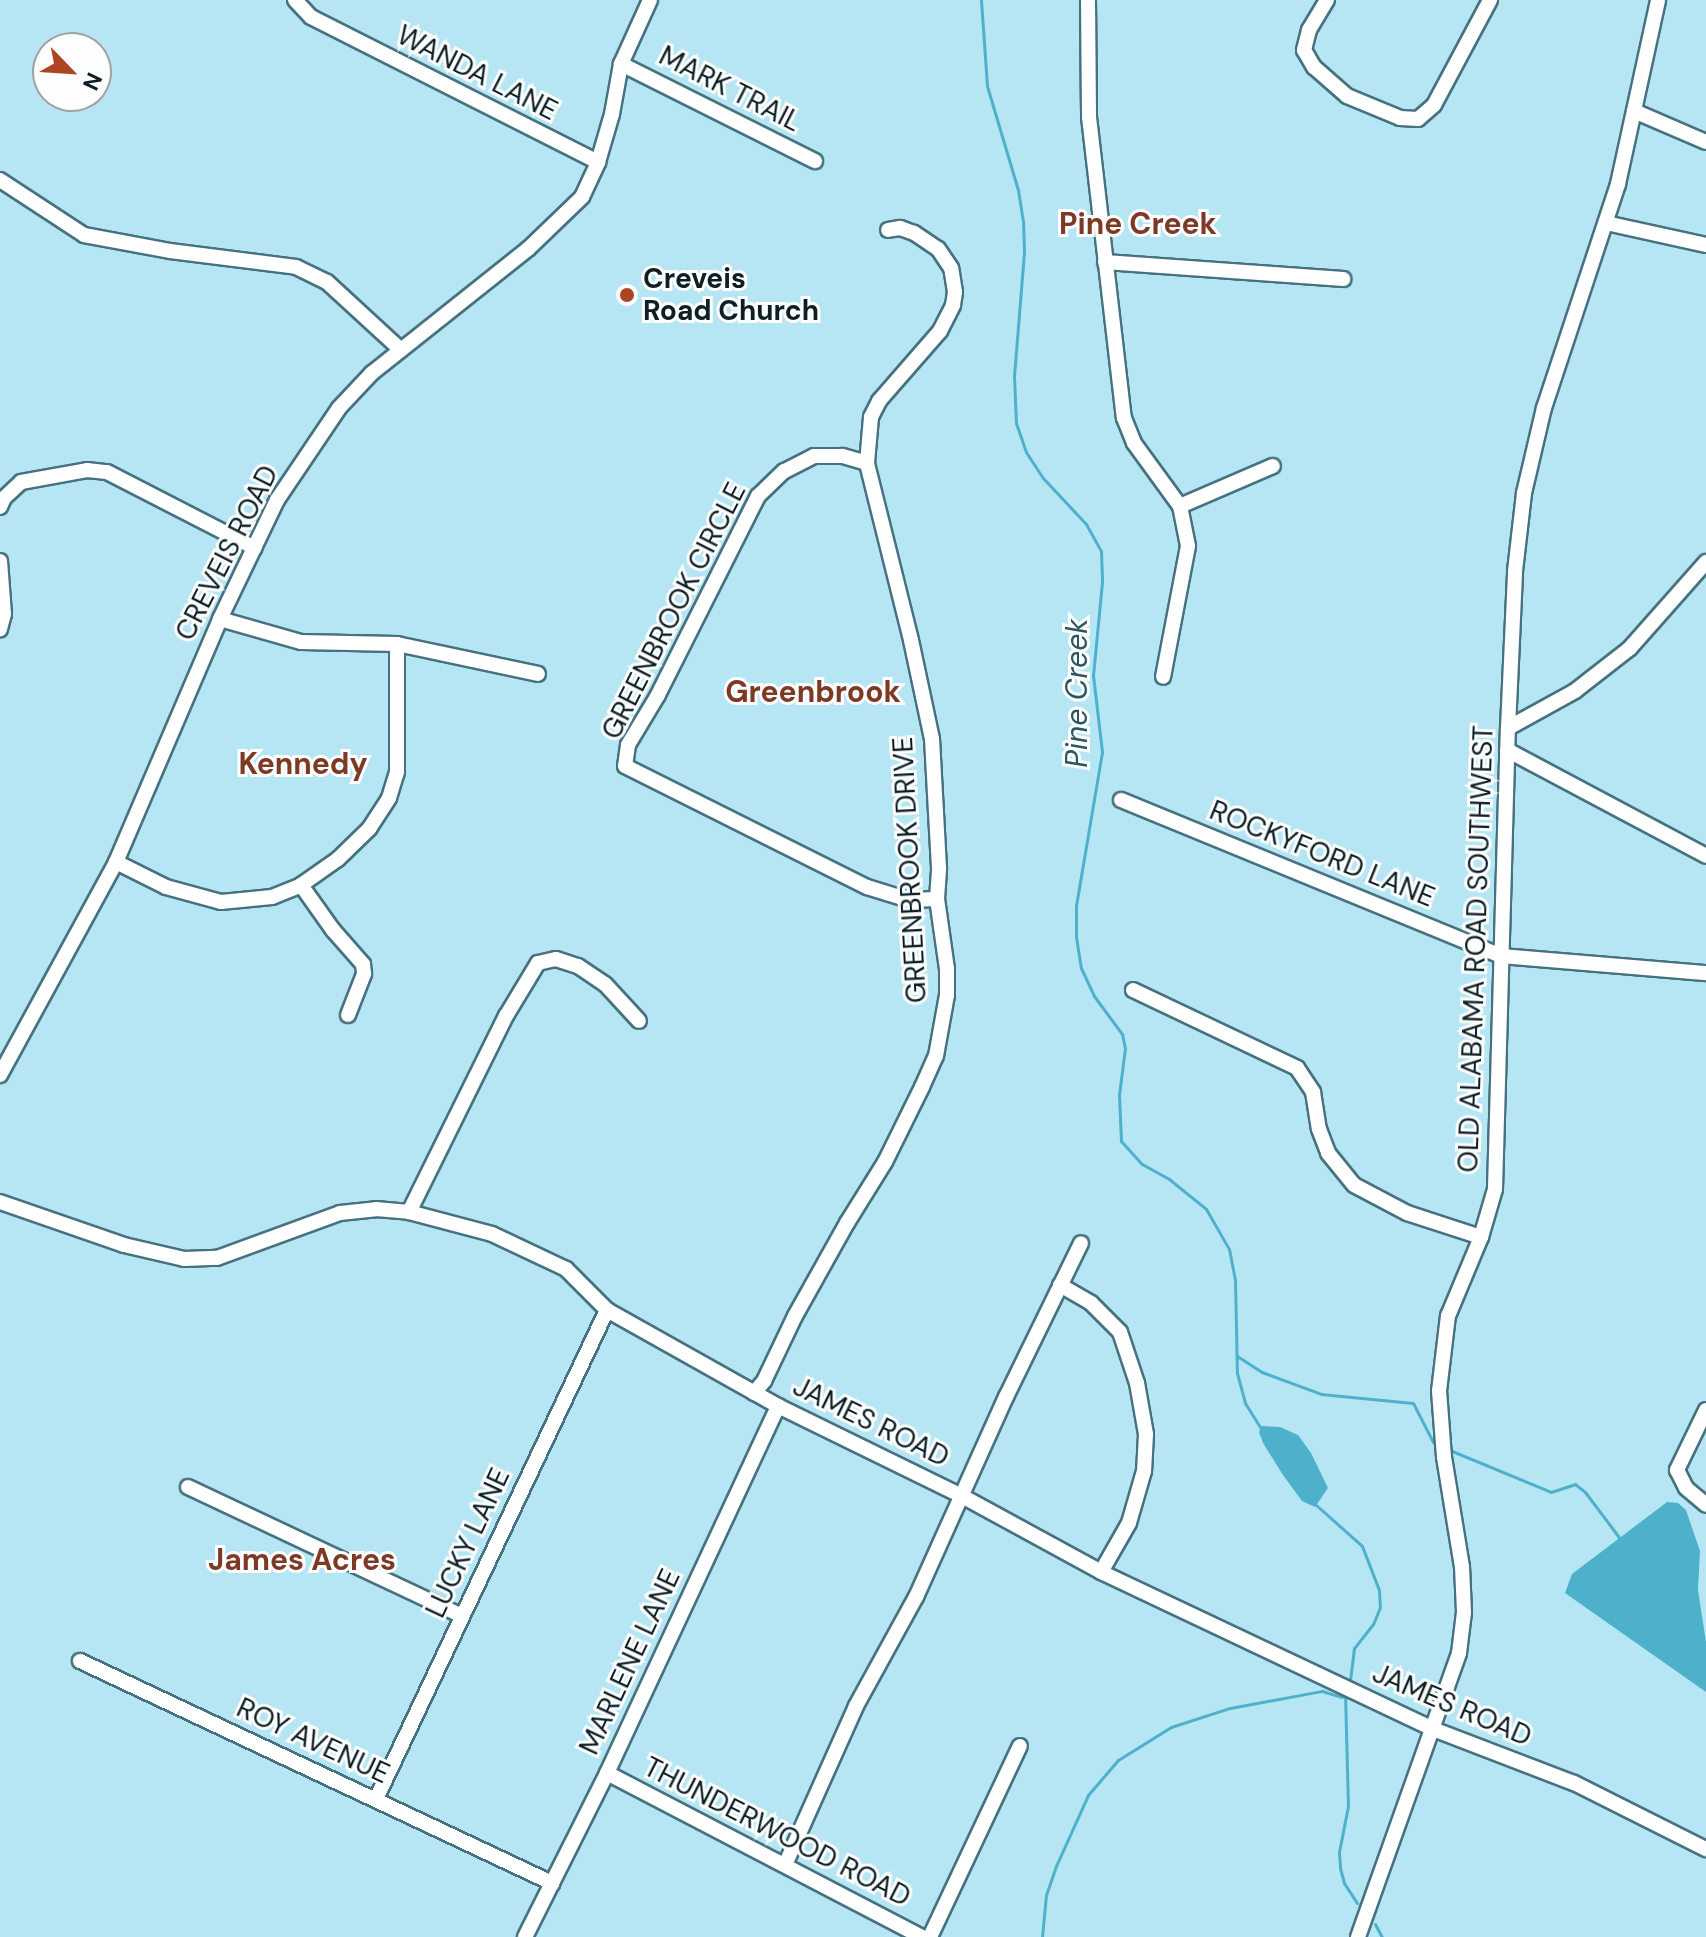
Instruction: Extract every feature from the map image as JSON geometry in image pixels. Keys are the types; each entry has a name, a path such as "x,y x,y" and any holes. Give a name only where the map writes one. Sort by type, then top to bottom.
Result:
{"street":[{"name":"WANDA LANE","path":"295,0 311,17 598,162"},
{"name":"CREVEIS ROAD","path":"0,1075 116,862 220,619 277,500 339,408 372,373 457,308 560,221 582,197 598,162 612,114 621,64 650,0"},
{"path":"1088,0 1089,117 1124,418 1134,443 1180,506 1188,546 1163,677"},
{"path":"1327,0 1309,30 1304,50 1314,67 1347,96 1400,118 1418,119 1434,105 1490,0"},
{"name":"OLD ALABAMA ROAD SOUTHWEST","path":"1358,1937 1459,1653 1464,1612 1462,1567 1444,1457 1439,1391 1442,1348 1459,1285 1481,1237 1495,1189 1515,571 1532,449 1606,223 1658,0"},
{"name":"MARK TRAIL","path":"621,64 815,161"},
{"path":"1634,111 1706,142"},
{"path":"0,180 84,235 170,251 296,267 327,282 401,350"},
{"path":"1606,223 1706,245"},
{"name":"GREENBROOK DRIVE","path":"754,1393 764,1381 789,1327 847,1223 885,1162 936,1056 945,1010 947,969 937,899 939,868 932,739 867,463 871,417 879,401 940,331 953,305 955,292 951,268 938,249 914,233 900,228 888,230"},
{"path":"1105,262 1343,279"},
{"name":"GREENBROOK CIRCLE","path":"867,463 842,456 814,456 784,471 758,496 658,695 628,745 625,766 867,887 901,898 937,899"},
{"path":"1180,506 1273,466"},
{"path":"0,507 4,498 21,482 87,470 107,472 255,548"},
{"path":"0,561 4,614 0,629"},
{"path":"1508,728 1575,691 1630,648 1706,562"},
{"path":"220,619 301,642 397,644 538,674"},
{"path":"116,862 166,887 221,902 272,897 301,885 338,859 369,829 389,798 397,772 397,644"},
{"path":"1507,750 1706,856"},
{"name":"ROCKYFORD LANE","path":"1121,800 1502,956 1706,973"},
{"path":"301,885 333,930 363,964 364,974 348,1015"},
{"path":"409,1212 506,1016 538,963 556,959 578,966 605,984 639,1021"},
{"path":"1133,990 1297,1068 1313,1092 1319,1129 1328,1153 1354,1185 1407,1213 1481,1237"},
{"name":"JAMES ROAD","path":"0,1202 124,1245 202,1260 247,1249 340,1213 376,1209 409,1212 492,1234 551,1261 581,1283 607,1310 754,1393 960,1495 1101,1572 1433,1729 1574,1783 1706,1849"},
{"path":"785,1865 856,1706 916,1597 960,1495 1081,1243"},
{"path":"1060,1285 1091,1303 1120,1332 1137,1383 1146,1434 1144,1471 1129,1523 1101,1572"},
{"name":"LUCKY LANE","path":"376,1799 607,1310"},
{"name":"MARLENE LANE","path":"525,1937 607,1773 778,1406"},
{"path":"1706,1410 1679,1462 1678,1476 1706,1505"},
{"path":"188,1487 462,1616"},
{"name":"ROY AVENUE","path":"80,1661 552,1883"},
{"path":"930,1937 1020,1746"},
{"name":"THUNDERWOOD ROAD","path":"607,1773 922,1937"}],"water":[{"path":"1262,1426 1280,1427 1298,1435 1311,1453 1328,1488 1315,1507 1302,1501 1283,1475 1263,1443 1259,1432"},
{"path":"1667,1502 1678,1503 1686,1510 1700,1551 1698,1590 1706,1642 1706,1692 1565,1593 1572,1574"}],"waterway":[{"name":"Pine Creek","path":"981,0 987,86 1018,190 1023,221 1024,252 1014,376 1016,423 1026,452 1043,478 1086,524 1101,551 1102,582 1093,675 1102,752 1076,906 1076,937 1081,968 1094,996 1122,1034 1125,1048 1119,1095 1121,1141 1142,1164 1169,1179 1206,1209 1229,1249 1235,1280 1237,1373 1245,1403 1261,1429"},
{"path":"1237,1356 1262,1372 1321,1394 1413,1403 1433,1442"},
{"path":"1452,1451 1551,1492 1575,1484 1585,1492 1621,1540"},
{"path":"1315,1504 1362,1546 1379,1590 1380,1607 1373,1624 1354,1648 1350,1682"},
{"path":"1042,1937 1046,1895 1056,1866 1088,1795 1118,1760 1171,1727 1230,1708 1322,1691 1342,1697"},
{"path":"1345,1693 1348,1806 1339,1852 1344,1883 1357,1903"},
{"path":"1375,1924 1382,1937"}],"place":[{"name":"Creveis Road Church","path":"627,295"}],"district":[{"name":"Pine Creek","path":"1138,224"},
{"name":"Greenbrook","path":"813,692"},
{"name":"Kennedy","path":"303,764"},
{"name":"James Acres","path":"302,1560"}]}
